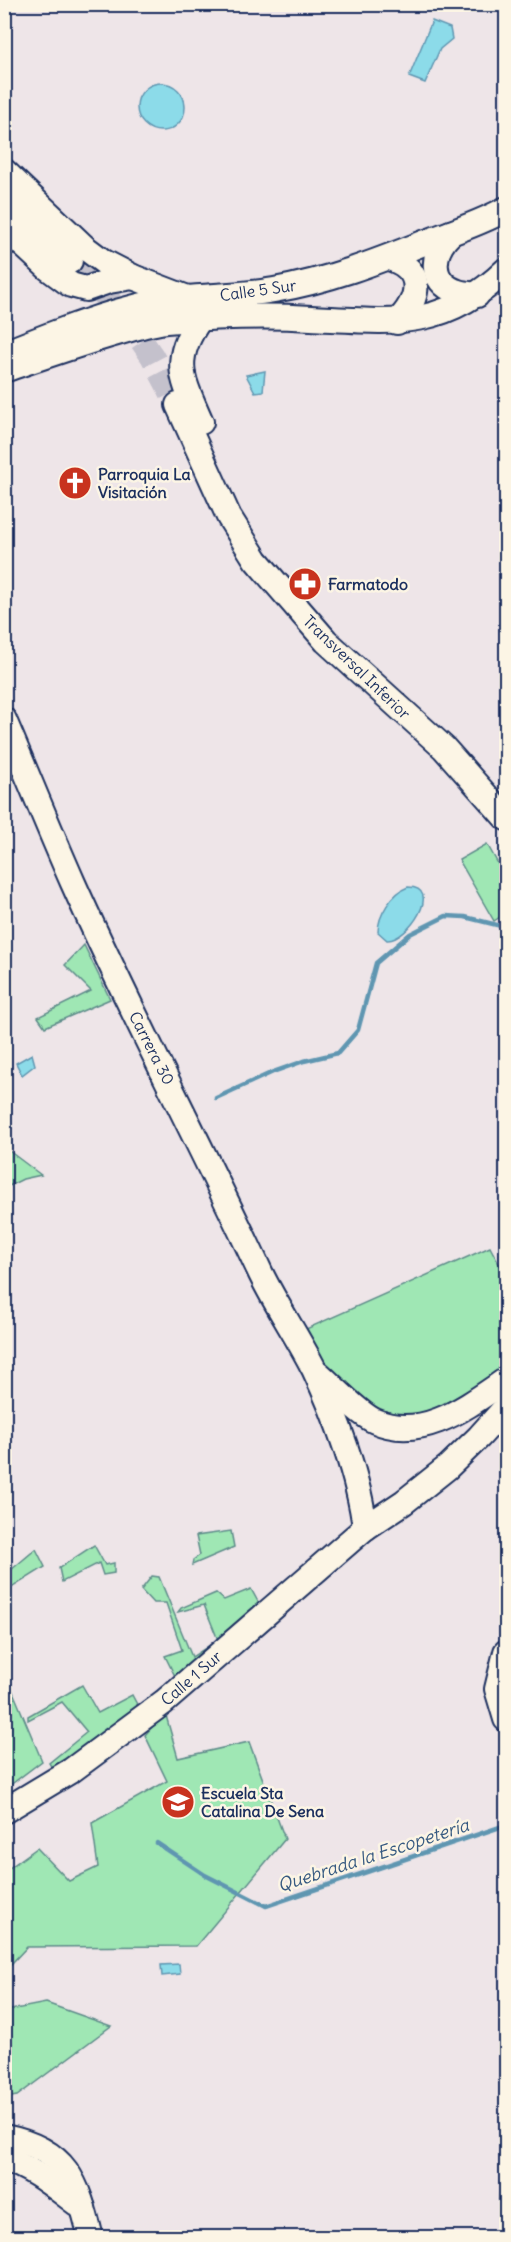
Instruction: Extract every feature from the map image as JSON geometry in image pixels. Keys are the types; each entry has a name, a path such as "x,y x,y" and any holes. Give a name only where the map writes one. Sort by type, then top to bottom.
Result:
{"street":[{"path":"4,171 84,247 104,262 195,309 182,361 183,379 234,501 281,589"},
{"path":"4,202 70,261"},
{"name":"Calle 5 Sur","path":"4,370 195,309 306,284 389,258 507,209"},
{"path":"4,226 48,268 71,285 86,288 133,277"},
{"path":"451,233 438,248 435,259 440,279 457,292 477,295"},
{"path":"389,258 407,267 416,285 416,295 412,305 396,322"},
{"name":"Calle 5 Sur","path":"4,353 91,320 159,302 195,309 396,322 440,312 477,295 507,270"},
{"name":"Transversal Inferior","path":"178,405 239,535 281,589 326,640 444,748 507,818"},
{"name":"Carrera 30","path":"4,720 73,883 268,1289 314,1370 344,1445"},
{"name":"Carrera 30","path":"314,1370 374,1421"},
{"path":"364,1528 357,1486 344,1445 347,1438 359,1426 374,1421 406,1426 436,1422 463,1409 507,1380"},
{"name":"Calle 1 Sur","path":"4,1812 72,1770 164,1702 364,1528 404,1502 460,1455 507,1407"},
{"path":"436,1422 454,1434 460,1447 460,1455"},
{"path":"357,1486 384,1502 404,1502"},
{"path":"507,1652 497,1689 507,1719"},
{"path":"4,2137 50,2153 62,2163 84,2209 91,2238"},
{"path":"4,2159 20,2163 84,2209"},
{"path":"43,2179 49,2180 59,2174 62,2163"}],"green space":[{"path":"487,844 506,878 506,913 494,921 459,860"},
{"path":"84,945 110,999 45,1027 38,1017 91,991 65,965"},
{"path":"5,1148 41,1175 23,1179 5,1188"},
{"path":"490,1247 506,1277 506,1380 449,1416 374,1421 332,1385 306,1329"},
{"path":"231,1531 234,1547 192,1565 193,1560 200,1555 196,1536"},
{"path":"94,1545 105,1565 114,1563 114,1573 103,1575 99,1563 62,1582 59,1568"},
{"path":"36,1549 45,1567 5,1592 5,1575"},
{"path":"152,1576 159,1577 192,1657 218,1640 204,1605 178,1612 181,1608 216,1593 224,1600 251,1589 262,1609 177,1680 165,1656 182,1650 166,1603 153,1603 141,1590"},
{"path":"5,1678 11,1687 42,1761 5,1789"},
{"path":"82,1685 98,1713 132,1695 140,1710 79,1756 52,1768 49,1763 87,1732 62,1702 28,1720 28,1716"},
{"path":"165,1712 178,1758 249,1742 285,1839 196,1946 27,1947 11,1964 5,1966 4,1872 37,1848 69,1881 98,1867 92,1823 167,1781 145,1735"},
{"path":"46,2003 111,2026 17,2096 5,2098 5,2011"},
{"path":"506,2117 506,2193 499,2201"}],"water":[{"path":"432,21 450,28 452,39 440,49 425,83 409,77"},
{"path":"161,83 178,90 185,107 178,124 161,131 144,124 137,107 144,90"},
{"path":"265,371 263,391 255,392 246,375"},
{"path":"408,887 418,889 423,895 423,904 419,914 404,932 387,940 378,932 380,919 391,899"},
{"path":"32,1054 35,1065 22,1075 16,1063"},
{"path":"179,1964 180,1974 162,1976 161,1965"}],"waterway":[{"path":"216,1098 273,1072 304,1061 338,1053 358,1030 376,963 410,934 446,916 465,917 501,926 506,922"},
{"name":"Quebrada la Escopetería","path":"157,1843 205,1875 266,1906 506,1825"}],"tunnel":[{"path":"70,261 125,317 152,356 178,405"}],"place":[{"name":"Parroquia La Visitación","path":"75,483"},
{"name":"Farmatodo","path":"305,584"},
{"name":"Escuela Sta Catalina De Sena","path":"178,1802"}]}
